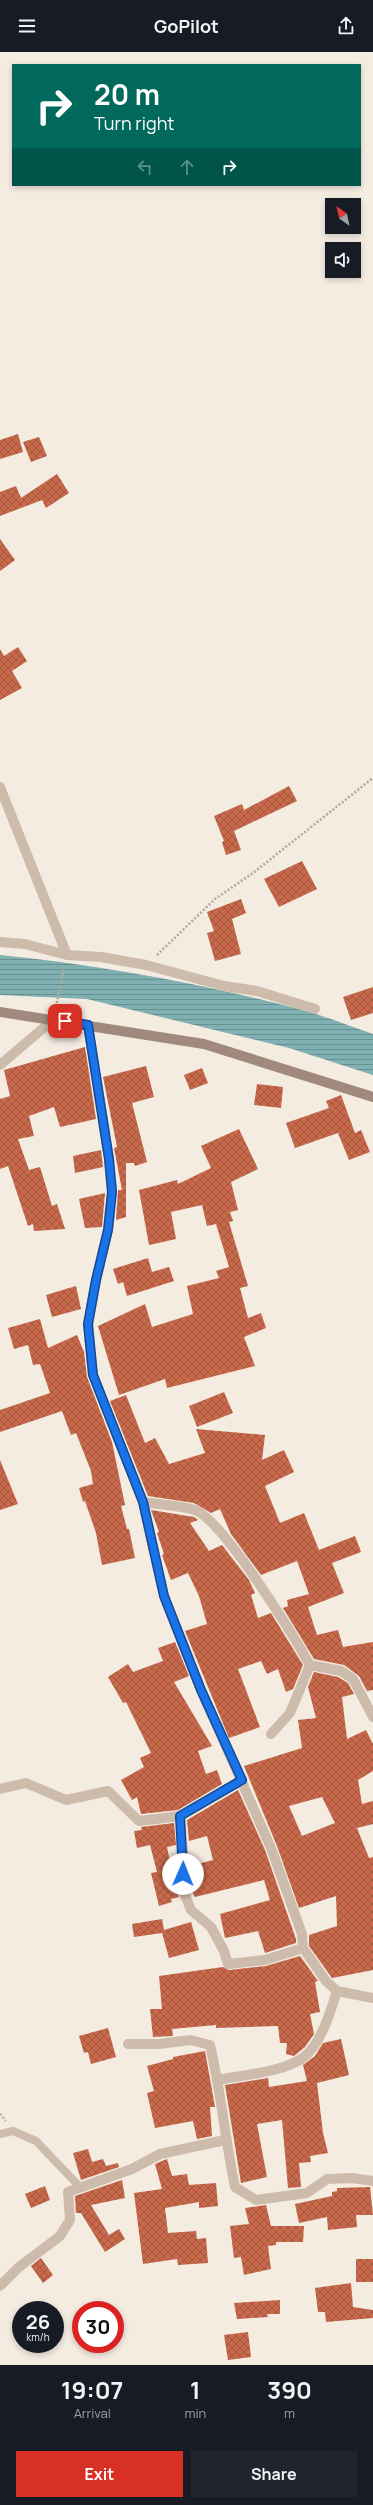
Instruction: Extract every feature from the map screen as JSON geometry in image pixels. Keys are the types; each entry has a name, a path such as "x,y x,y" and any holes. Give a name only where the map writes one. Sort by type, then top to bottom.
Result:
{"main road":[{"path":"0,1012 54,1019 204,1044 373,1097"}],"street":[{"path":"0,786 67,955"},
{"path":"0,942 25,944 67,955 101,957 146,965 224,986 257,991 315,1009"},
{"path":"0,1066 54,1019"},
{"path":"88,1025 109,1159 112,1192 108,1230 96,1280 88,1324 93,1375 143,1502 164,1596 201,1690 271,1848 302,1934 302,1948 326,1981 337,1991 373,1998"},
{"path":"143,1502 197,1511 220,1532 292,1632 310,1665"},
{"path":"310,1665 341,1671 353,1679 373,1717"},
{"path":"271,1734 290,1713 310,1665"},
{"path":"0,1789 26,1783 66,1800 108,1791 139,1820 180,1816 242,1780"},
{"path":"180,1816 184,1862 181,1885 191,1910 211,1927 228,1964 265,1960 302,1948"},
{"path":"218,2080 287,2066 305,2056 326,2026 337,1991"},
{"path":"128,2044 159,2044 190,2040 210,2045 218,2080 225,2140 235,2186 256,2200 307,2193 327,2178 352,2178 373,2181"},
{"path":"0,2286 19,2267 60,2236 70,2220 68,2192 79,2186 132,2169 160,2154 225,2140"}],"lane":[{"path":"0,2134 13,2132 36,2141 79,2186"}],"path":[{"path":"146,965 215,899 253,873 373,778"},
{"path":"54,1019 67,955"}],"water":[{"path":"0,955 74,964 149,976 259,999 315,1014 373,1034 373,1075 289,1048 87,999 0,995"}],"building":[{"path":"18,434 23,452 0,459 0,440"},
{"path":"39,437 47,456 31,462 23,442"},
{"path":"57,474 69,493 46,508 42,500 0,516 0,492 16,486 21,498"},
{"path":"0,539 15,560 0,571"},
{"path":"18,647 27,661 12,671 22,688 0,700 0,649 4,656"},
{"path":"289,786 297,801 234,831 241,850 226,855 222,842 224,841 214,816 242,804 244,810"},
{"path":"302,861 317,889 279,907 264,879"},
{"path":"241,899 246,913 232,919 241,954 215,961 207,933 214,931 207,912"},
{"path":"373,987 373,1013 351,1020 343,997"},
{"path":"85,1047 96,1119 60,1127 54,1107 29,1116 34,1136 18,1139 29,1170 40,1167 52,1206 57,1204 65,1229 34,1231 33,1224 28,1226 8,1166 0,1169 0,1099 10,1096 4,1070"},
{"path":"146,1066 154,1097 132,1103 147,1162 135,1166 134,1163 126,1163 126,1217 116,1220 118,1190 122,1190 114,1148 117,1147 103,1077"},
{"path":"202,1068 208,1083 190,1090 184,1075"},
{"path":"257,1084 283,1087 281,1108 254,1105"},
{"path":"341,1095 355,1133 361,1130 370,1152 349,1160 338,1133 295,1148 286,1123 329,1108 326,1101"},
{"path":"239,1129 258,1169 231,1182 238,1210 230,1212 233,1221 229,1222 248,1286 240,1288 248,1318 261,1313 266,1328 244,1337 255,1366 167,1388 165,1379 119,1395 98,1326 145,1304 152,1327 193,1314 187,1286 219,1278 216,1271 229,1267 216,1224 207,1226 202,1205 171,1212 176,1239 149,1245 139,1190 177,1180 178,1184 211,1168 201,1146"},
{"path":"101,1150 103,1167 75,1173 73,1156"},
{"path":"105,1193 102,1227 85,1228 79,1199"},
{"path":"148,1258 152,1272 169,1267 174,1281 127,1296 123,1282 118,1284 113,1269"},
{"path":"76,1286 81,1309 52,1317 46,1295"},
{"path":"40,1319 48,1348 77,1335 84,1352 87,1377 112,1442 125,1505 121,1506 127,1529 129,1529 135,1558 102,1565 96,1533 85,1501 83,1502 79,1488 93,1484 91,1471 76,1433 71,1435 62,1411 0,1432 0,1410 50,1393 40,1364 33,1365 28,1345 14,1349 8,1328"},
{"path":"224,1392 233,1413 197,1427 189,1406"},
{"path":"126,1395 145,1443 155,1438 169,1464 205,1453 196,1429 265,1435 262,1460 284,1450 294,1472 265,1486 280,1523 304,1513 319,1550 355,1536 361,1552 332,1563 344,1593 308,1607 317,1635 338,1630 343,1647 373,1642 373,1690 367,1691 359,1676 344,1665 314,1659 283,1608 288,1606 287,1600 309,1594 297,1561 261,1575 231,1534 220,1509 211,1513 194,1503 148,1496 110,1401"},
{"path":"0,1460 18,1504 0,1510"},
{"path":"151,1510 194,1517 198,1520 190,1523 209,1551 222,1545 249,1580 255,1593 251,1595 258,1618 271,1613 303,1665 293,1689 286,1692 278,1669 267,1674 261,1661 238,1669 260,1727 229,1738 185,1631 207,1624 199,1596 188,1573 171,1580 162,1555 164,1554 157,1533 159,1532"},
{"path":"175,1642 189,1676 174,1682 212,1746 198,1751 206,1774 217,1770 222,1784 178,1810 141,1814 137,1797 132,1800 121,1780 144,1767 140,1758 151,1753 126,1702 123,1703 108,1677 128,1664 133,1672 163,1661 158,1648"},
{"path":"314,1672 338,1677 348,1683 354,1694 342,1697 347,1739 366,1730 373,1744 373,1771 358,1780 362,1804 373,1801 373,1824 357,1828 369,1858 373,1857 373,1970 332,1978 309,1946 309,1935 337,1926 336,1896 299,1908 277,1846 244,1766 302,1748 298,1720 316,1718 308,1687","holes":["322,1797 335,1823 302,1836 289,1806"]},
{"path":"238,1790 265,1850 296,1939 296,1943 265,1953 258,1931 225,1938 220,1914 270,1900 264,1880 195,1897 188,1884 190,1866 213,1860 207,1836 189,1841 187,1820"},
{"path":"174,1823 176,1845 167,1847 172,1871 176,1870 175,1885 179,1897 171,1899 172,1902 159,1906 151,1873 157,1872 150,1845 137,1848 134,1831 142,1830 141,1827"},
{"path":"162,1919 164,1930 191,1922 199,1950 169,1958 162,1933 134,1937 132,1924"},
{"path":"300,1956 318,1981 315,1982 320,2012 310,2014 314,2034 305,2047 294,2056 286,2054 287,2043 280,2043 278,2026 216,2028 216,2025 172,2029 173,2036 153,2037 150,2009 162,2009 159,1976 223,1967 229,1970 266,1966"},
{"path":"108,2028 116,2057 91,2064 88,2052 84,2053 79,2036"},
{"path":"341,2039 349,2075 317,2083 323,2133 328,2153 310,2156 311,2162 299,2163 301,2187 288,2188 282,2120 257,2124 267,2177 241,2183 225,2085 268,2078 269,2087 307,2081 303,2065 315,2056 323,2043"},
{"path":"205,2051 215,2107 210,2107 212,2136 197,2139 193,2121 155,2128 147,2093 154,2091 147,2066 173,2059 173,2057"},
{"path":"88,2149 92,2162 103,2159 106,2166 118,2163 119,2167 81,2180 73,2153"},
{"path":"167,2159 172,2176 187,2174 189,2185 216,2183 218,2206 199,2208 199,2202 165,2208 168,2233 196,2231 197,2239 206,2238 208,2263 178,2265 177,2259 143,2264 134,2193 162,2189 155,2164"},
{"path":"122,2180 125,2198 91,2205 109,2235 119,2229 125,2239 105,2252 81,2213 76,2213 75,2196"},
{"path":"45,2186 50,2200 31,2208 25,2194"},
{"path":"370,2187 373,2215 356,2215 357,2227 328,2230 327,2217 299,2223 295,2204 332,2196 332,2192 337,2191 337,2188"},
{"path":"266,2205 271,2226 304,2226 303,2242 276,2242 276,2245 268,2246 271,2269 244,2275 241,2257 234,2258 230,2226 249,2224 245,2208"},
{"path":"41,2258 53,2275 43,2283 31,2266"},
{"path":"356,2259 373,2259 373,2282 356,2282"},
{"path":"351,2283 353,2307 373,2310 373,2318 326,2322 325,2312 318,2312 315,2288"},
{"path":"280,2300 280,2314 267,2314 268,2317 237,2319 234,2303"},
{"path":"248,2332 251,2357 228,2360 224,2335"}],"route":[{"path":"65,1021 88,1025 98,1097 109,1159 112,1192 108,1230 96,1280 88,1324 93,1375 143,1502 164,1596 201,1690 242,1780 180,1816 184,1862 183,1874"}]}
